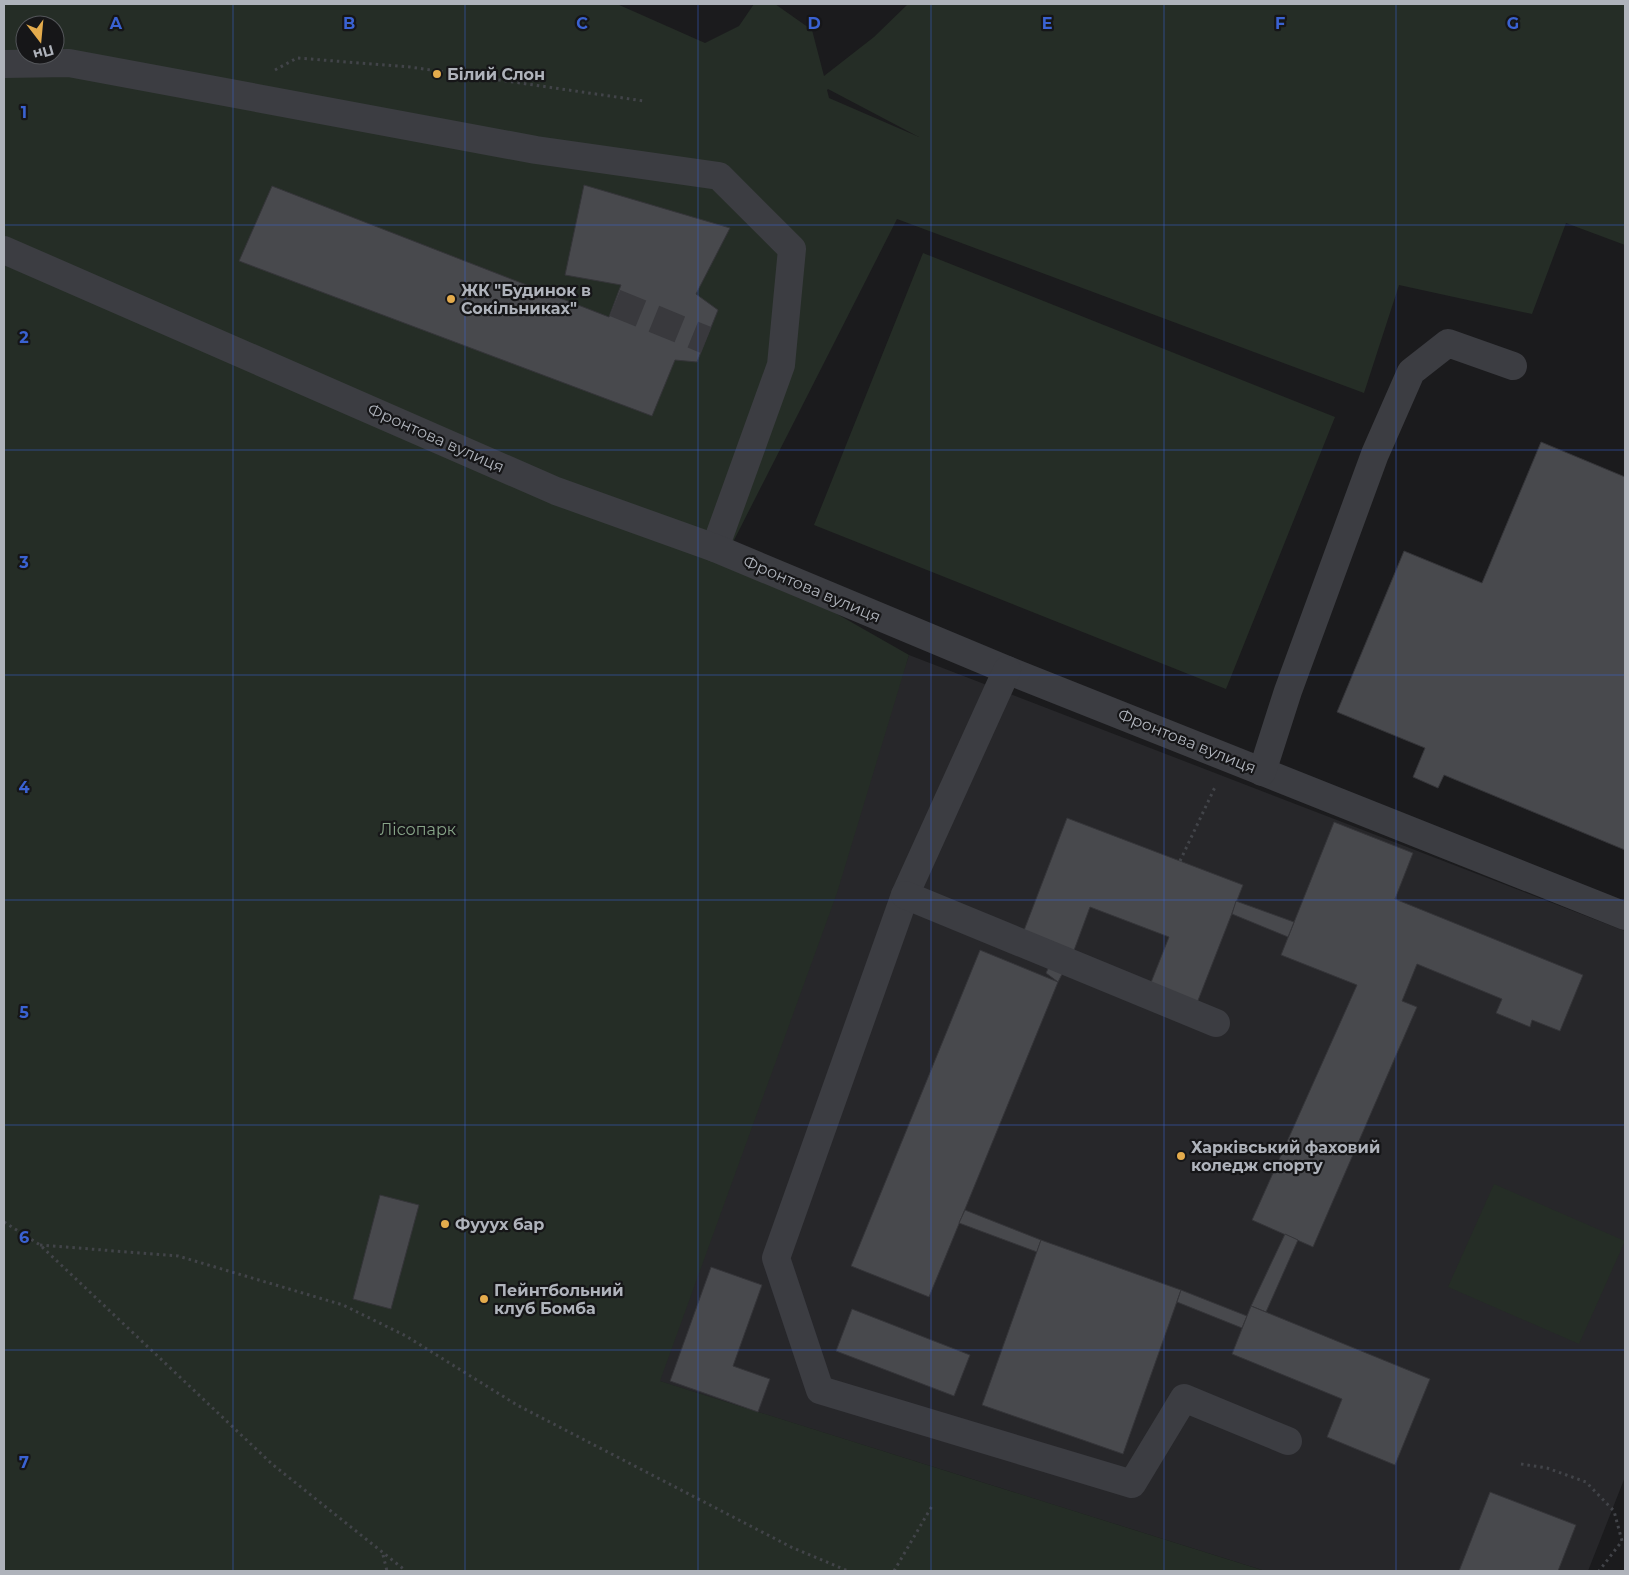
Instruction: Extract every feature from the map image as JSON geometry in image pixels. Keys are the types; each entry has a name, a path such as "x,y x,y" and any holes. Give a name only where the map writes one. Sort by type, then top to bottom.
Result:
{"street":[{"path":"4,64 69,63 536,150 719,176 792,249 780,364 715,548"},
{"name":"Фронтова вулиця","path":"4,250 556,491 715,548 1007,670 1230,757 1262,772 1625,916"},
{"path":"1262,772 1288,691 1355,507 1375,454 1412,372 1448,343 1513,366"},
{"path":"1007,670 905,895 776,1258 820,1390 1132,1484 1184,1398 1288,1441"},
{"path":"905,895 1216,1023"}],"path":[{"path":"272,72 297,58 410,67 644,101"},
{"path":"1180,861 1230,757"},
{"path":"4,1222 40,1245 272,1464 406,1571"},
{"path":"40,1245 178,1256 342,1304 406,1336 517,1405 791,1547 848,1571"},
{"path":"1521,1464 1547,1468 1586,1482 1614,1511 1622,1541 1599,1571"},
{"path":"894,1571 932,1506"},
{"path":"383,1554 387,1571"}],"shaded area":[{"name":"Харківський фаховий коледж спорту","path":"909,655 1625,931 1625,1477 1588,1571 1265,1571 659,1381"}],"green space":[{"name":"Лісопарк","path":"4,4 617,4 705,43 739,26 754,4 775,4 812,30 824,76 874,37 908,4 1625,4 1625,245 1566,223 1532,314 1399,285 1364,393 897,219 728,552 909,655 837,893 660,1381 1265,1571 4,1571","holes":["828,89 919,137 829,98"]},
{"path":"923,253 1335,417 1226,689 814,525"},
{"path":"1494,1184 1625,1241 1579,1344 1448,1287"}],"building":[{"name":"ЖК \"Будинок в Сокільниках\"","path":"584,185 730,228 696,294 718,310 697,362 675,360 652,416 239,261 272,186 609,317 621,285 565,275"},
{"path":"1541,442 1625,477 1625,850 1444,775 1438,788 1413,777 1425,748 1337,712 1404,551 1482,583"},
{"path":"1067,818 1243,885 1197,1003 1150,985 1169,937 1090,907 1073,953 1023,933"},
{"path":"1334,822 1413,853 1395,899 1583,975 1560,1031 1532,1020 1530,1027 1496,1013 1502,999 1417,964 1402,1001 1417,1007 1313,1247 1252,1220 1357,985 1281,955"},
{"path":"1236,901 1294,922 1288,937 1232,914"},
{"path":"1058,947 1073,953 1058,982 1046,973"},
{"path":"980,950 1058,982 929,1297 851,1266"},
{"path":"380,1195 419,1205 391,1309 353,1299"},
{"path":"965,1210 1041,1240 1037,1252 959,1223"},
{"path":"1285,1234 1298,1240 1266,1312 1251,1306"},
{"path":"1041,1240 1181,1290 1123,1454 982,1405"},
{"path":"711,1267 762,1285 733,1366 770,1379 758,1412 670,1381"},
{"path":"1181,1290 1247,1316 1242,1328 1177,1302"},
{"path":"1251,1306 1430,1379 1395,1465 1327,1437 1342,1399 1232,1354"},
{"path":"852,1309 970,1355 954,1396 836,1351"},
{"path":"1490,1492 1576,1525 1558,1571 1459,1571"}],"tunnel":[{"path":"615,303 706,340"}],"place":[{"name":"Білий Слон","path":"437,74"},
{"name":"ЖК \"Будинок в Сокільниках\"","path":"451,299"},
{"name":"Харківський фаховий коледж спорту","path":"1181,1156"},
{"name":"Фууух бар","path":"445,1224"},
{"name":"Пейнтбольний клуб Бомба","path":"484,1299"}]}
